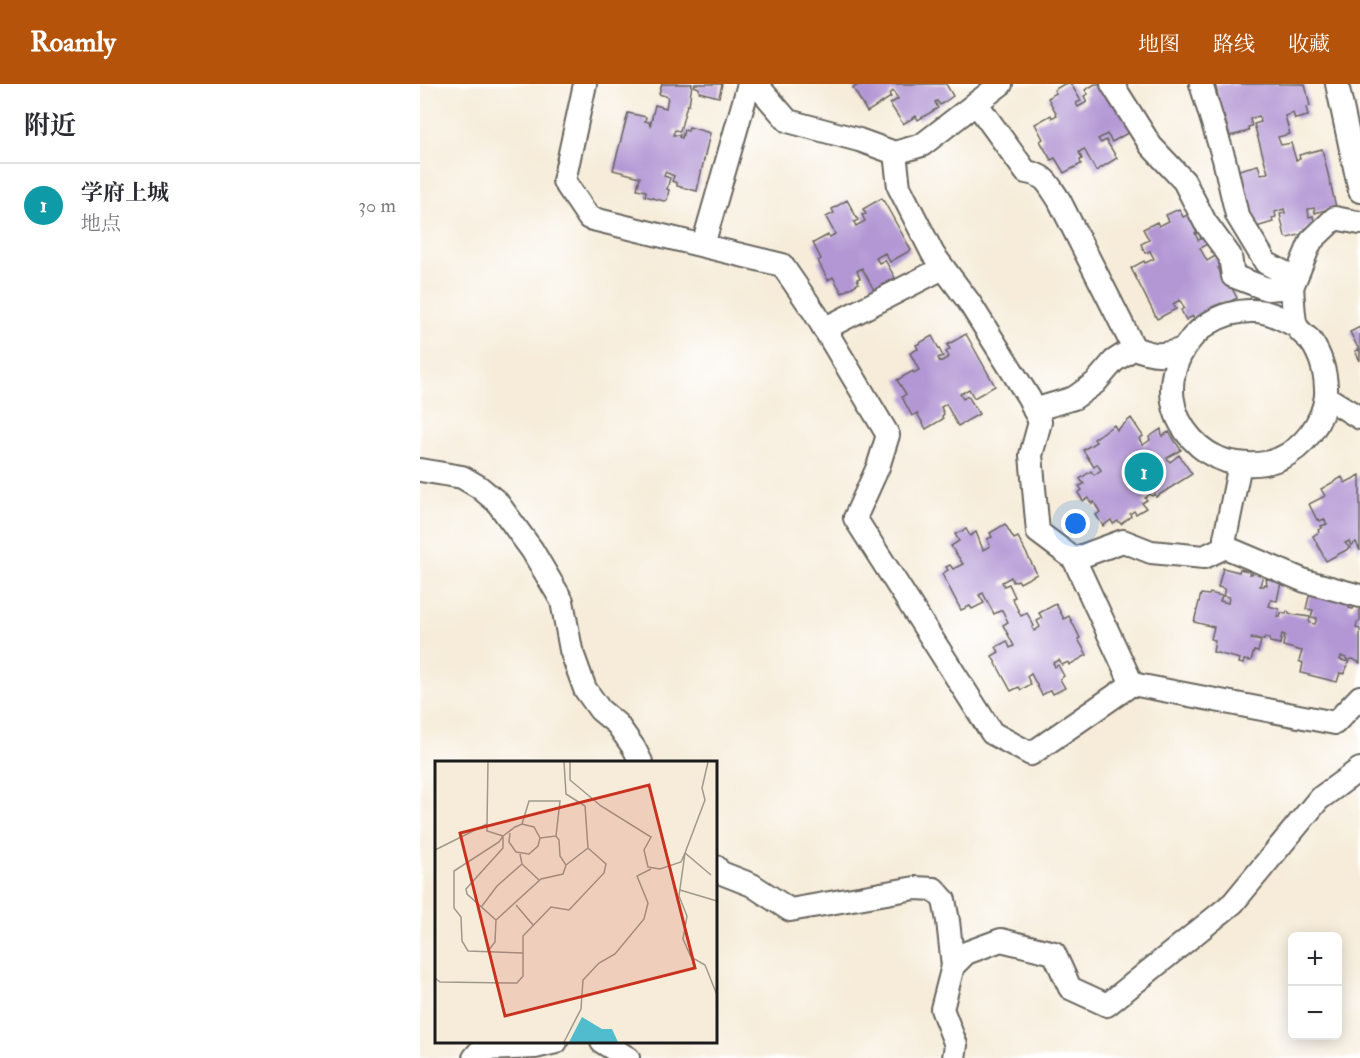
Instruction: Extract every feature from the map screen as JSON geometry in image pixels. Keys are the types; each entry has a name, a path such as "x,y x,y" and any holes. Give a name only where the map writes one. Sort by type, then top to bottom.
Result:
{"street":[{"path":"585,84 564,181 589,218 782,265 824,328 888,435 878,467 855,518 992,733 1030,754 1132,684 1335,723 1360,697"},
{"path":"703,245 749,84"},
{"path":"756,84 788,121 859,140 895,153 922,145 1001,84"},
{"path":"1112,84 1151,146 1184,181 1205,222 1230,256 1233,276 1267,289 1292,287"},
{"path":"1201,84 1224,159 1237,214 1266,263 1287,274 1292,287 1296,326"},
{"path":"1337,84 1360,191"},
{"path":"976,104 1026,172 1039,174 1059,200 1134,348 1151,355 1165,355 1183,349"},
{"path":"895,153 899,187 933,254 969,302 1029,398 1040,422 1031,455 1038,532 1074,559 1132,684"},
{"path":"1292,287 1311,241 1335,218 1360,223"},
{"path":"824,328 943,268"},
{"path":"1234,312 1267,313 1296,326 1310,340 1320,358 1326,377 1326,397 1320,417 1311,434 1279,459 1260,464 1240,464 1219,459 1200,447 1186,432 1176,412 1172,390 1175,369 1183,349 1196,332 1214,319 1234,312"},
{"path":"1034,410 1074,398 1095,383 1114,361 1134,348"},
{"path":"1326,397 1360,418"},
{"path":"1225,547 1230,508 1240,464"},
{"path":"420,470 462,477 497,502 531,549 562,601 571,650 585,689 600,710 617,724 640,761"},
{"path":"1074,559 1123,541 1151,552 1204,556 1225,547 1305,581 1360,596"},
{"path":"953,966 966,953 1001,940 1054,953 1070,988 1107,1005 1233,903 1319,799 1360,770"},
{"path":"717,869 719,872 752,885 790,910 915,888 934,889 944,900 948,921 953,966 942,1010 956,1045 954,1058"},
{"path":"474,1058 486,1049 535,1047 549,1043"},
{"path":"605,1043 628,1058"}],"building":[{"path":"662,84 692,84 689,105 687,105 680,131 675,130 673,135 680,135 679,137 682,138 684,130 688,131 689,127 710,133 697,191 677,186 677,183 672,181 674,176 665,172 664,176 670,178 667,200 664,201 645,196 646,191 637,189 640,177 613,170 628,113 646,117 645,121 649,122 650,126 655,105 666,108 668,97 659,94"},
{"path":"695,84 722,84 719,97 699,92"},
{"path":"860,84 946,84 953,96 940,105 937,101 935,102 938,108 918,120 916,116 903,124 890,104 898,99 893,91 889,94 891,97 867,112 853,88"},
{"path":"1064,84 1071,84 1081,101 1076,103 1078,107 1087,102 1084,96 1088,94 1085,90 1095,84 1107,84 1133,130 1112,142 1107,134 1098,139 1101,143 1106,140 1117,158 1096,171 1084,149 1079,152 1082,159 1081,164 1064,173 1055,158 1051,160 1040,141 1043,139 1035,124 1051,115 1052,118 1057,115 1048,98 1056,93 1054,90"},
{"path":"1215,84 1305,84 1310,106 1306,107 1308,116 1295,119 1293,113 1285,116 1290,134 1278,137 1281,145 1291,143 1296,160 1300,159 1299,155 1322,149 1336,207 1315,213 1314,208 1308,209 1309,217 1313,216 1315,226 1305,229 1306,233 1285,237 1280,214 1285,213 1284,209 1275,212 1276,217 1272,218 1273,222 1253,228 1247,207 1240,209 1235,171 1258,165 1261,174 1268,173 1254,124 1261,122 1259,116 1250,119 1252,126 1248,127 1249,131 1230,136 1224,116 1218,118 1213,98 1218,96"},
{"path":"882,198 911,250 890,262 885,253 876,258 879,263 885,260 895,278 874,290 862,268 857,271 860,278 857,279 859,283 842,293 833,277 828,280 818,261 821,259 813,243 835,234 826,217 834,213 832,209 847,200 858,220 854,222 856,226 865,221 862,215 866,214 863,209"},
{"path":"1179,209 1183,217 1188,215 1198,240 1201,239 1200,236 1207,233 1211,242 1200,248 1207,261 1217,255 1223,266 1218,268 1220,272 1223,271 1237,298 1223,305 1222,303 1212,307 1215,313 1198,325 1193,316 1186,320 1181,310 1184,308 1180,300 1173,304 1176,309 1157,319 1131,268 1154,259 1150,251 1145,253 1141,244 1149,240 1143,229 1157,222 1159,226 1169,221 1166,215"},
{"path":"1360,327 1360,361 1355,351 1359,350 1350,332"},
{"path":"966,334 995,386 974,398 969,389 960,394 963,399 968,396 979,414 958,426 946,404 941,407 944,414 943,419 926,429 917,413 912,416 902,397 906,394 897,380 919,370 910,353 918,349 916,345 932,336 943,356 938,358 940,362 949,357 946,352 950,349 947,345"},
{"path":"1131,418 1143,436 1139,439 1143,445 1150,440 1149,437 1161,429 1162,436 1169,432 1181,450 1167,458 1170,462 1179,455 1192,474 1156,497 1155,494 1152,496 1150,494 1142,503 1146,508 1136,514 1134,511 1121,524 1118,521 1113,524 1111,520 1103,526 1096,515 1100,512 1094,502 1092,504 1088,498 1083,501 1078,493 1082,490 1079,486 1084,484 1080,479 1091,471 1094,475 1101,470 1097,464 1094,467 1083,450 1096,442 1094,439 1114,425 1117,430"},
{"path":"1360,475 1360,551 1356,542 1351,546 1349,541 1345,543 1350,548 1326,561 1313,536 1319,532 1321,526 1327,524 1324,519 1317,520 1309,504 1325,496 1321,489 1342,477 1345,483"},
{"path":"1005,524 1014,539 1018,537 1037,574 1020,583 1018,580 1013,582 1011,577 1002,582 1004,586 1009,584 1015,597 1012,598 1021,616 1027,613 1034,626 1032,627 1034,631 1040,627 1037,621 1042,618 1039,613 1056,604 1064,619 1069,616 1087,655 1069,665 1068,662 1062,665 1059,660 1053,663 1055,667 1058,665 1064,676 1060,679 1065,688 1053,694 1051,690 1042,695 1031,674 1027,677 1031,684 1021,690 1019,687 1011,691 992,656 999,652 996,647 1007,641 1010,648 1014,646 1003,625 1008,622 1002,610 994,614 983,593 979,595 984,603 972,609 970,606 961,610 942,574 948,570 946,567 950,565 953,569 963,564 951,546 959,541 955,534 966,529 970,536 976,532 983,550 990,546 987,539 992,537 990,533"},
{"path":"1223,568 1239,572 1240,569 1250,572 1249,574 1253,572 1263,575 1260,586 1267,585 1266,578 1281,582 1277,601 1271,600 1269,606 1279,609 1277,617 1280,617 1281,613 1286,614 1287,611 1289,614 1310,617 1309,623 1315,624 1317,618 1311,617 1313,610 1306,609 1310,592 1352,596 1349,608 1353,609 1356,601 1360,602 1360,621 1356,628 1360,629 1360,663 1341,656 1340,660 1349,662 1344,674 1340,673 1337,682 1301,673 1303,663 1299,661 1302,651 1283,646 1285,635 1282,634 1280,644 1270,642 1265,637 1264,640 1252,637 1251,639 1261,641 1258,652 1254,651 1251,661 1244,660 1243,664 1239,663 1240,659 1213,652 1215,640 1211,639 1214,627 1194,622 1201,594 1209,595 1210,593 1222,596 1220,601 1228,603 1229,597 1223,596 1225,589 1218,587"}],"place":[{"name":"学府上城","path":"1144,472"}]}
